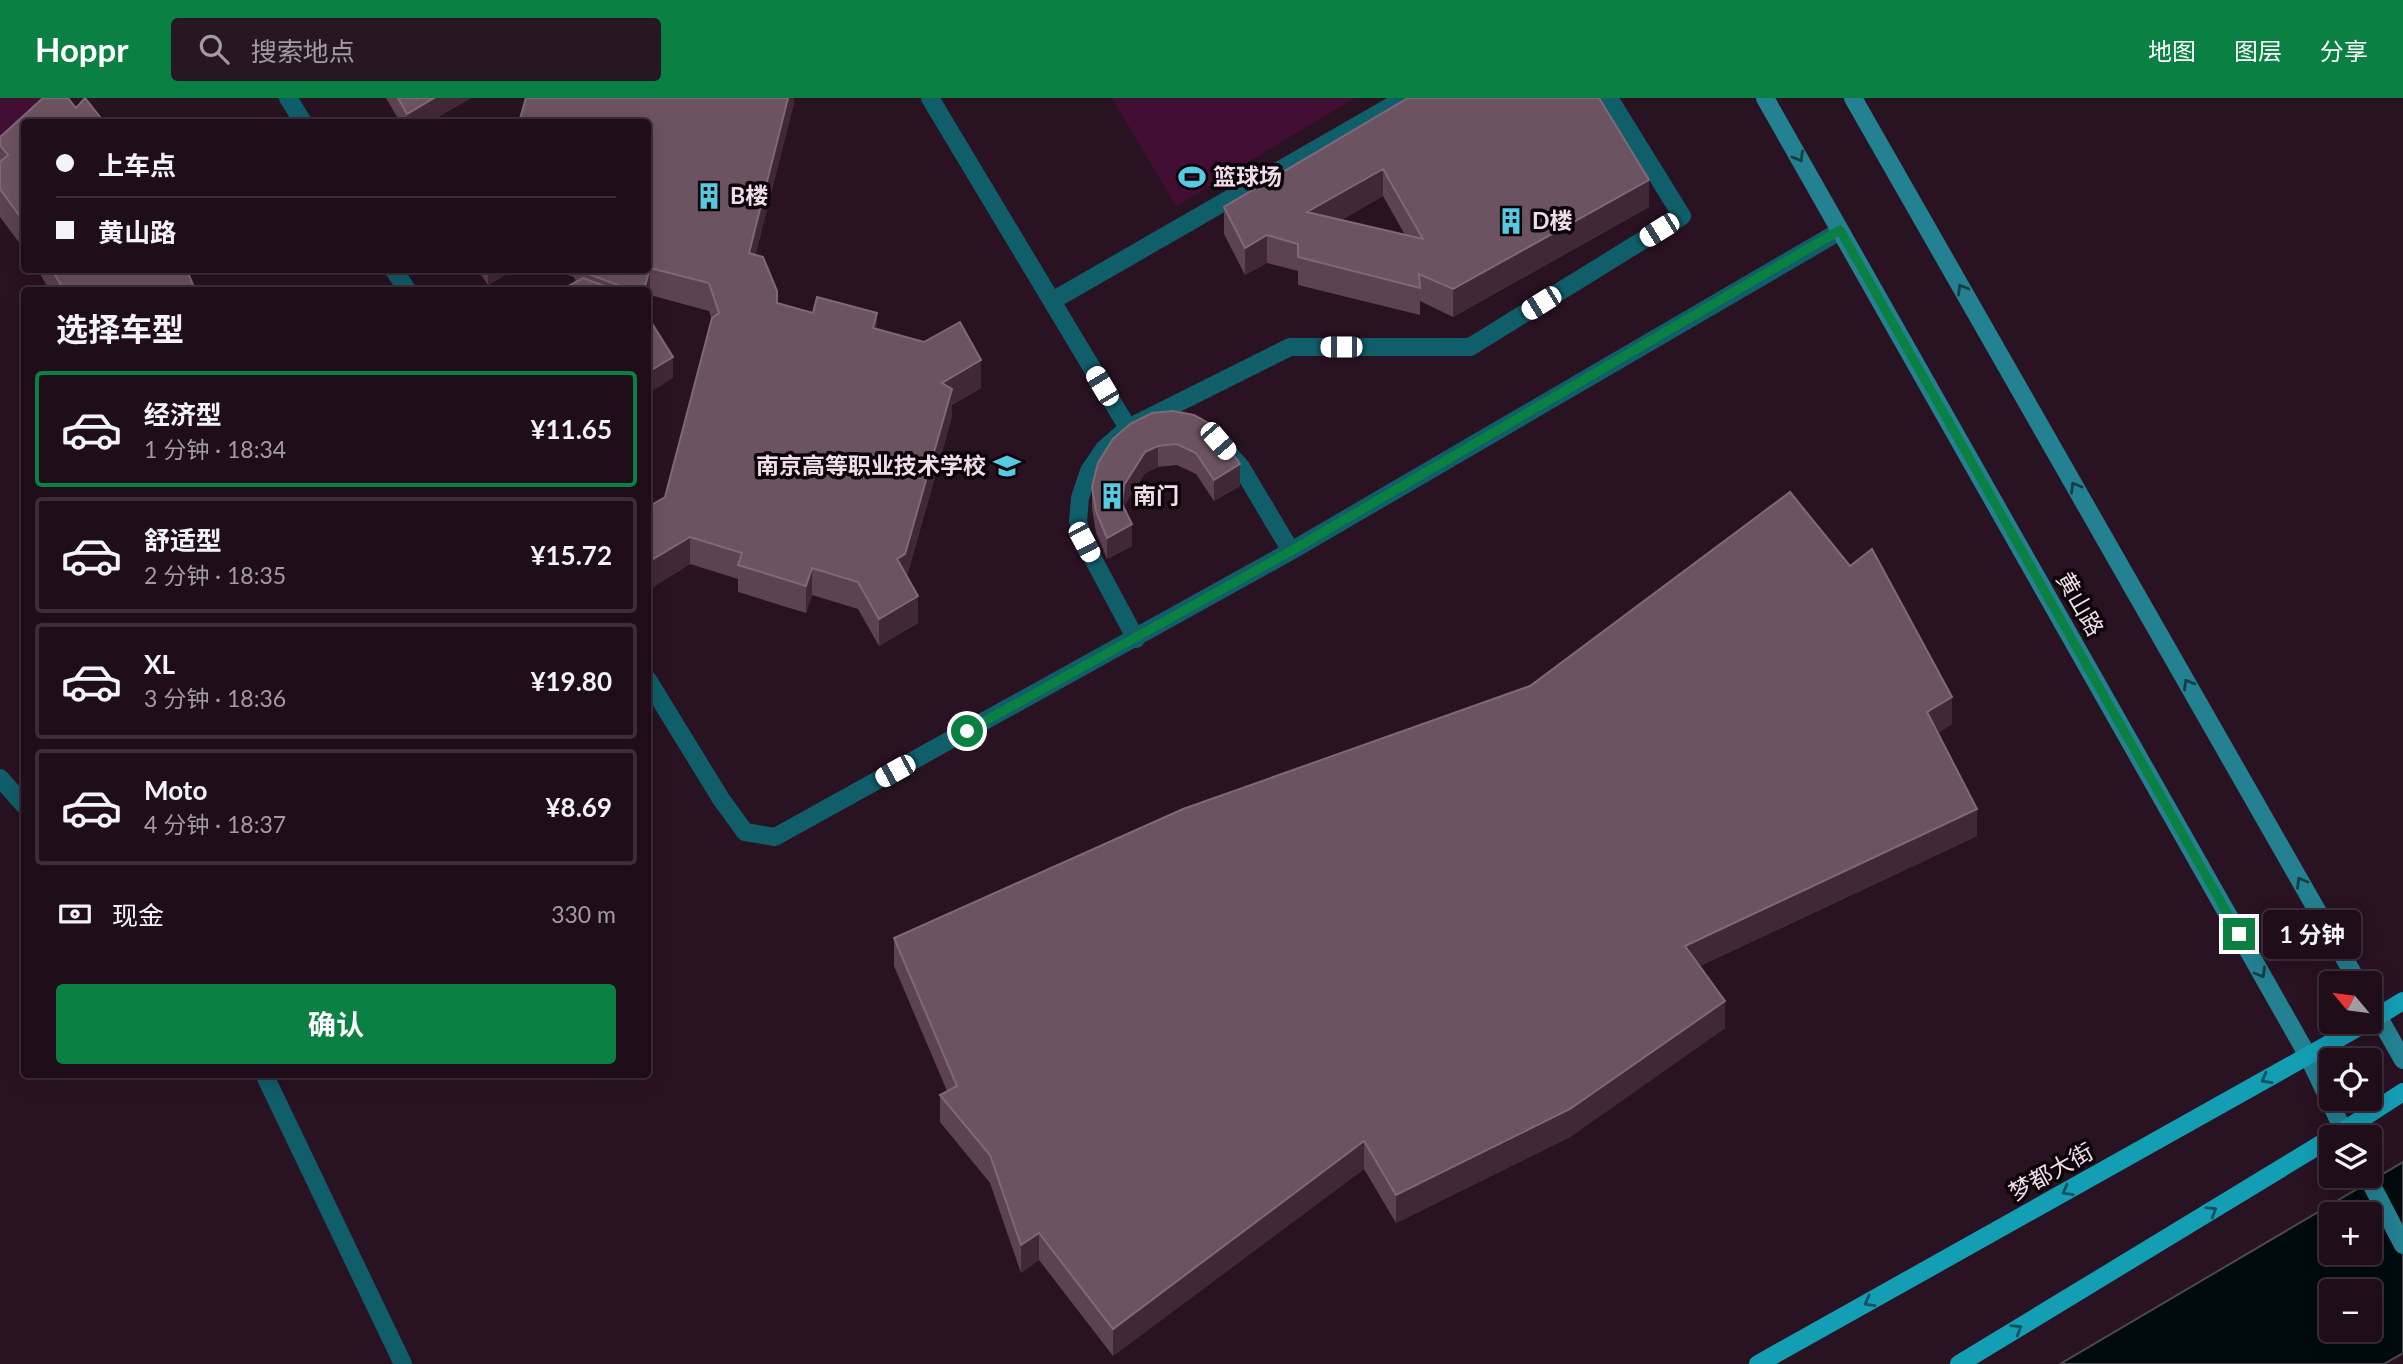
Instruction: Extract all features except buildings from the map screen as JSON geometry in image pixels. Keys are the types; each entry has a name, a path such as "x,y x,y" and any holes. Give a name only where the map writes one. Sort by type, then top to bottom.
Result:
{"main road":[{"name":"黄山路","path":"1765,98 2308,1056 2334,1125"},
{"path":"1853,98 2352,971"},
{"name":"梦都大街","path":"2382,1011 2403,1002"},
{"path":"2382,1030 2403,1060"},
{"name":"梦都大街","path":"1758,1364 2308,1056 2342,1034"},
{"path":"2354,1125 2403,1092"},
{"path":"1959,1364 2319,1147"},
{"path":"2373,1188 2403,1245"}],"lane":[{"path":"288,98 301,119"},
{"path":"930,98 1052,301 1136,424"},
{"path":"1052,301 1405,98"},
{"path":"1136,639 1084,542 1078,521 1080,498 1089,471 1104,449 1136,424 1290,347 1470,347 1682,216 1609,98"},
{"path":"651,685 720,799 745,832 775,837 1291,551 1840,230"},
{"path":"1136,424 1177,421"},
{"path":"1207,435 1218,441 1241,467 1291,551"},
{"path":"0,778 21,802"},
{"path":"266,1078 403,1364"}],"shaded area":[{"path":"0,98 66,98 29,119 21,119 21,126 0,155"},
{"name":"篮球场","path":"1112,98 1355,98 1176,206"},
{"path":"2403,1162 2403,1353 2384,1364 2060,1364 2319,1211 2319,1265 2382,1265 2382,1202 2335,1202 2359,1188 2382,1188 2382,1174"}],"place":[{"name":"篮球场","path":"1192,177"},
{"name":"B楼","path":"709,196"},
{"name":"D楼","path":"1511,221"},
{"name":"南京高等职业技术学校","path":"1007,466"},
{"name":"南门","path":"1112,496"}],"route":[{"path":"967,731 1291,551 1840,230 2239,934"}]}
